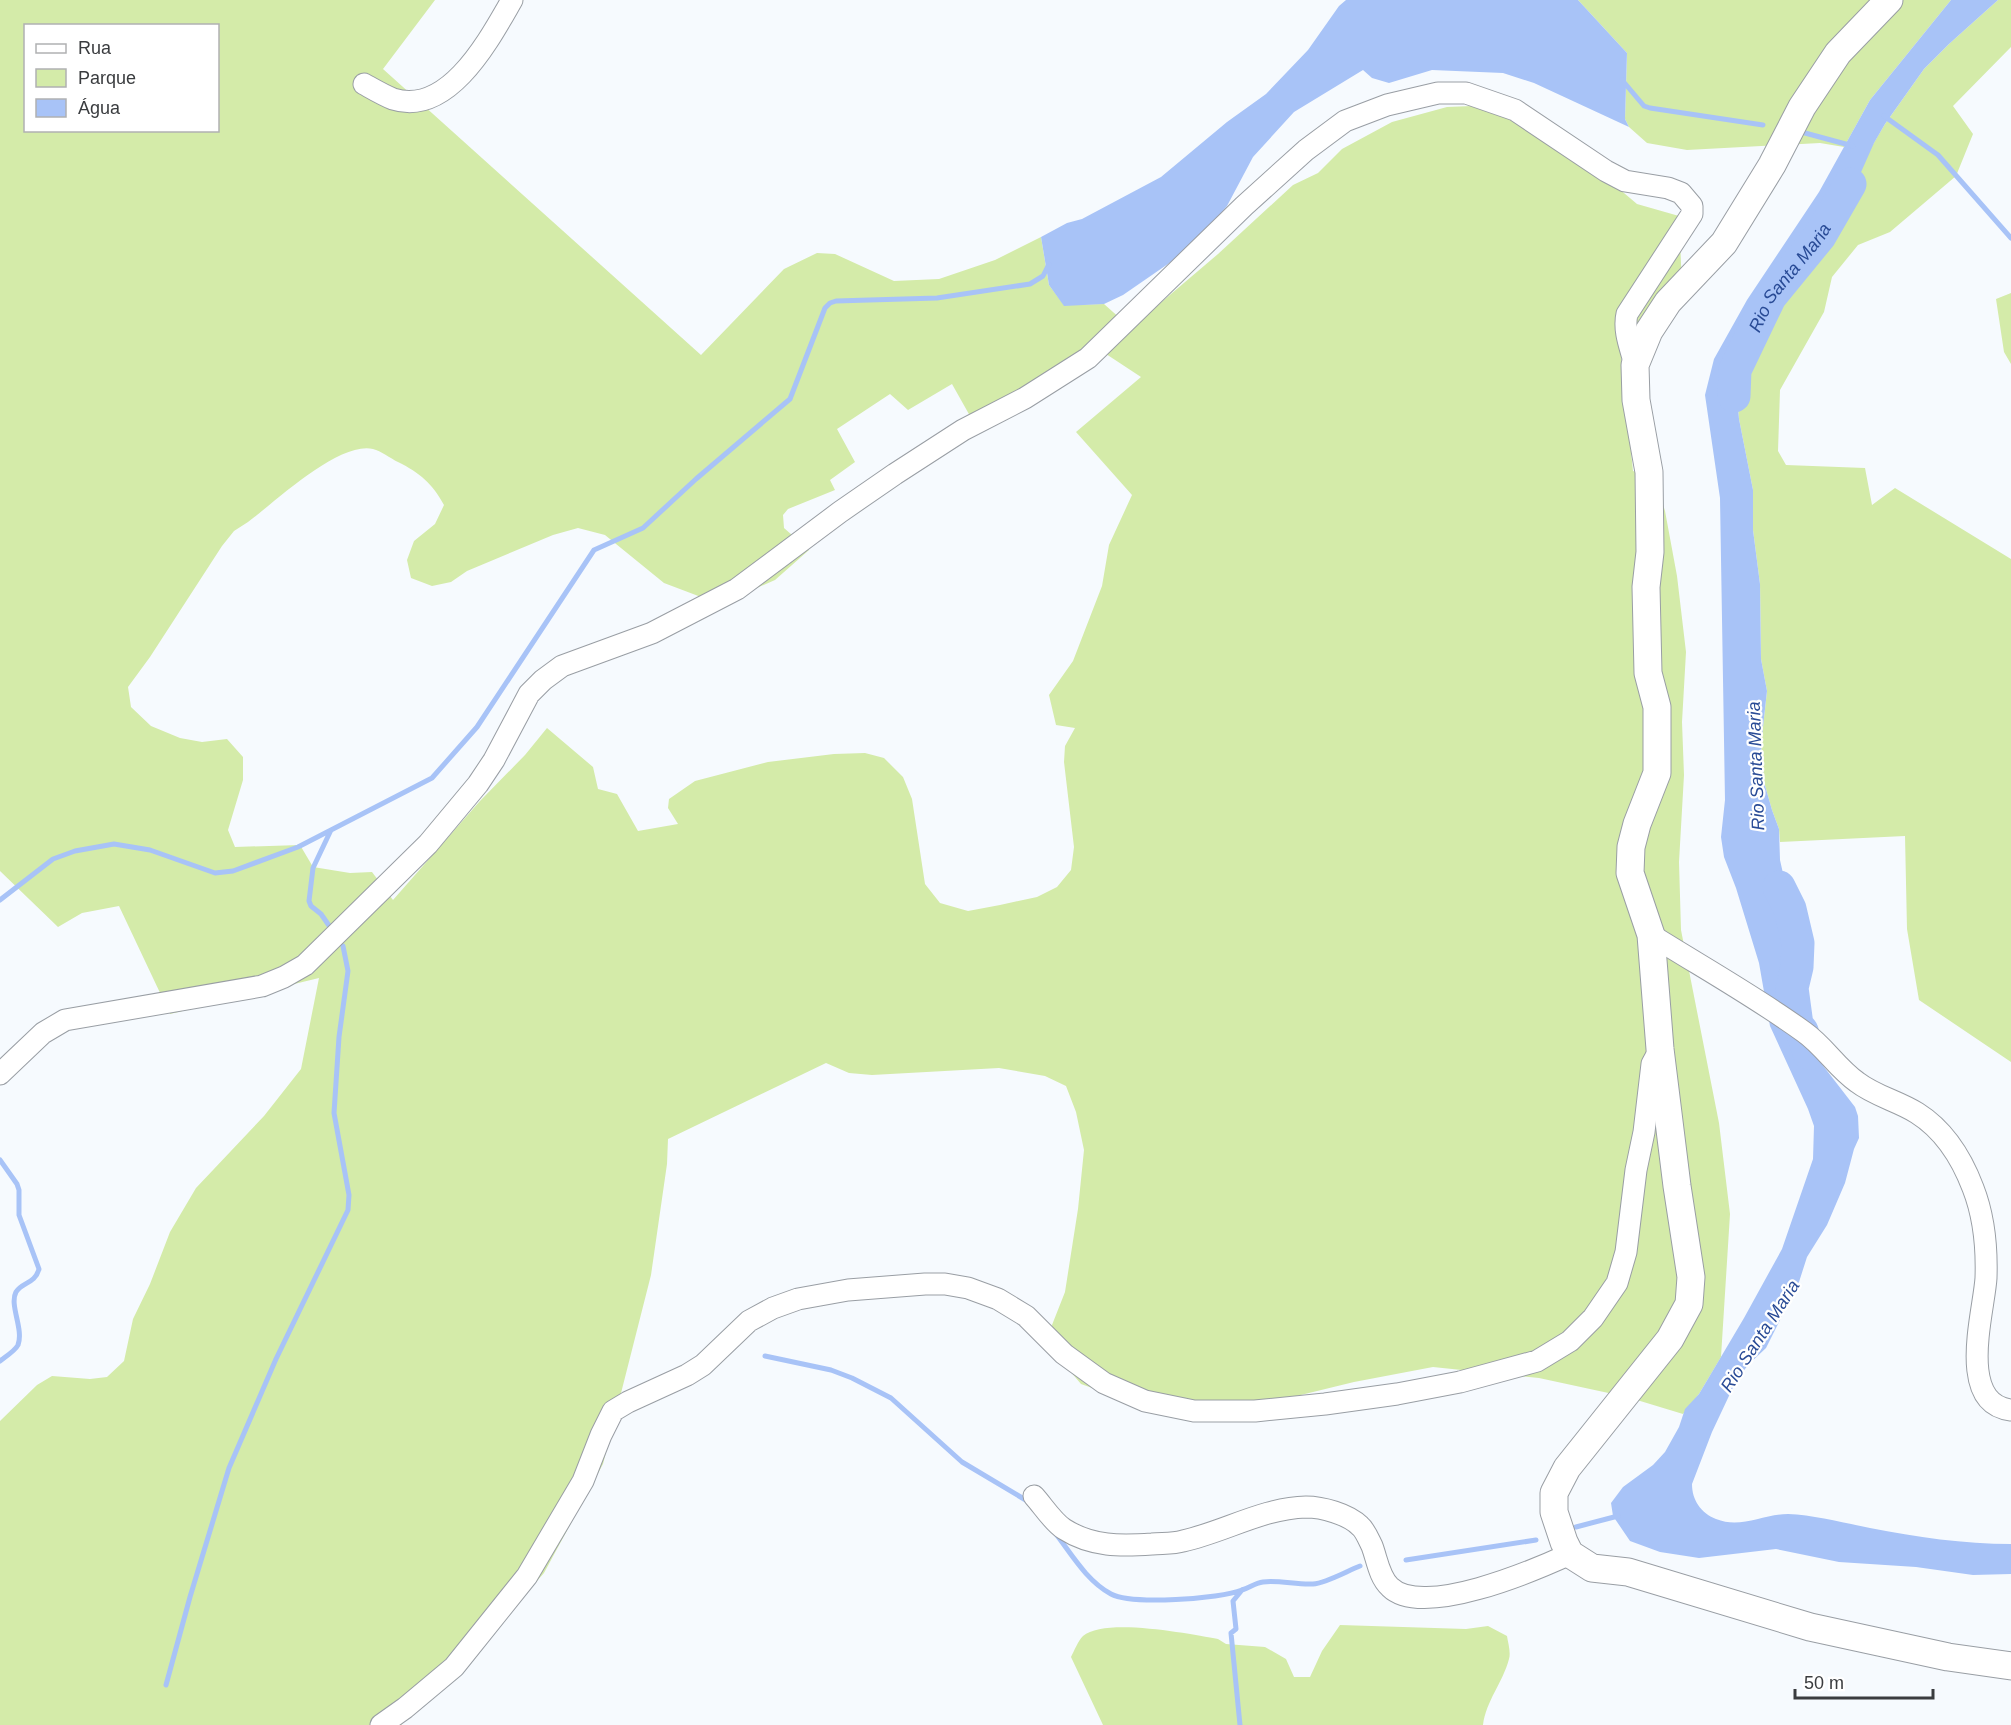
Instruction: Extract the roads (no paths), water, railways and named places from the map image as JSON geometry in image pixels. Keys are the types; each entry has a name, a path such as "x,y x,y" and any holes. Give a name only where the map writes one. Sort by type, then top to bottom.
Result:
{"street":[{"path":"364,84 394,99 413,101 436,94 460,78 484,47 512,0"},
{"path":"1635,365 1649,331 1668,302 1730,233 1772,165 1802,107 1838,53 1889,0"},
{"path":"0,1074 43,1033 65,1020 262,986 305,965 429,844 478,784 494,760 529,694 543,680 562,666 652,633 737,589 895,474 963,430 1025,398 1088,358 1262,190 1306,150 1345,121 1387,105 1438,93 1466,93 1515,110 1606,171 1625,181 1668,188 1681,193 1692,206 1692,214 1627,314 1625,322 1635,365 1636,400 1649,472 1650,552 1646,587 1648,673 1658,707 1657,773 1637,824 1631,847 1630,873 1651,935 1660,1049 1691,1277 1689,1304 1670,1339 1567,1468 1554,1493 1554,1512 1564,1542 1570,1554 1592,1568 1628,1572 1810,1627 1948,1657 2011,1666"},
{"path":"1651,935 1806,1034 1858,1084 1918,1113 1940,1131 1960,1158 1981,1214 1986,1250 1986,1279 1977,1365 1980,1385 1994,1403 2003,1409 2011,1410"},
{"path":"381,1725 405,1708 454,1666 527,1576 583,1480 613,1411 687,1375 703,1365 749,1321 773,1308 798,1299 848,1290 925,1284 945,1284 968,1288 998,1299 1026,1316 1064,1354 1104,1383 1145,1401 1194,1411 1255,1411 1387,1396 1460,1382 1537,1361 1570,1341 1593,1318 1617,1283 1626,1252 1652,1064 1660,1049"},
{"path":"1034,1496 1062,1528 1090,1542 1121,1546 1182,1542 1279,1512 1306,1507 1339,1513 1360,1526 1371,1544 1382,1575 1389,1587 1401,1594 1420,1598 1441,1597 1509,1579 1570,1554"}],"water":[{"path":"1346,0 1578,0 1627,53 1625,119 1629,127 1534,83 1503,73 1432,70 1389,83 1372,78 1363,70 1294,112 1253,157 1227,206 1181,255 1123,295 1104,304 1064,306 1049,285 1041,237 1067,223 1082,219 1161,177 1227,122 1266,94 1308,50 1339,6"},
{"path":"1951,0 1998,0 1924,69 1885,124 1858,179 1814,244 1765,307 1753,329 1737,370 1739,419 1753,490 1753,530 1760,584 1761,659 1767,691 1761,745 1764,782 1779,829 1780,860 1796,943 1792,973 1787,989 1790,1004 1821,1063 1855,1107 1858,1116 1859,1138 1845,1183 1827,1225 1807,1257 1799,1282 1766,1348 1748,1365 1736,1381 1712,1432 1692,1484 1696,1501 1702,1510 1725,1522 1743,1522 1788,1514 1922,1537 2011,1544 2011,1574 1973,1575 1916,1567 1839,1562 1776,1549 1699,1558 1660,1552 1630,1541 1613,1516 1611,1503 1623,1487 1653,1465 1665,1452 1679,1427 1685,1409 1699,1394 1744,1318 1782,1249 1813,1159 1814,1126 1770,1026 1759,963 1724,857 1721,837 1725,800 1720,498 1705,395 1714,359 1747,300 1819,192 1870,100"}],"waterway":[{"path":"1622,80 1644,106 1650,108 1763,125"},
{"path":"1884,116 1938,155 2011,238"},
{"path":"1805,133 1853,146"},
{"name":"Rio Santa Maria","path":"1734,396 1735,370 1770,297 1820,236 1850,184"},
{"path":"0,900 53,859 75,851 114,844 150,850 215,873 233,871 298,847 432,778 477,727 594,550 643,528 696,479 790,399 825,308 830,303 937,298 1030,284 1043,276 1049,264"},
{"path":"330,927 309,901 313,868 331,830"},
{"name":"Rio Santa Maria","path":"1779,887 1790,909 1798,943 1797,967 1792,988 1797,1025 1802,1031 1809,1053"},
{"path":"166,1685 229,1468 276,1359 348,1210 349,1195 334,1113 339,1037 348,971 343,946"},
{"path":"0,1160 17,1184 19,1215 39,1269 35,1278 16,1292 14,1304 19,1332 18,1345 0,1361"},
{"path":"765,1356 831,1370 891,1398 962,1462 1029,1502"},
{"path":"1576,1527 1618,1516"},
{"path":"1056,1534 1080,1567 1102,1589 1121,1597 1137,1599 1176,1600 1215,1596 1263,1582 1313,1584 1360,1566"},
{"path":"1406,1560 1536,1540"},
{"path":"1240,1725 1231,1633 1236,1629 1233,1601 1242,1590"}]}
